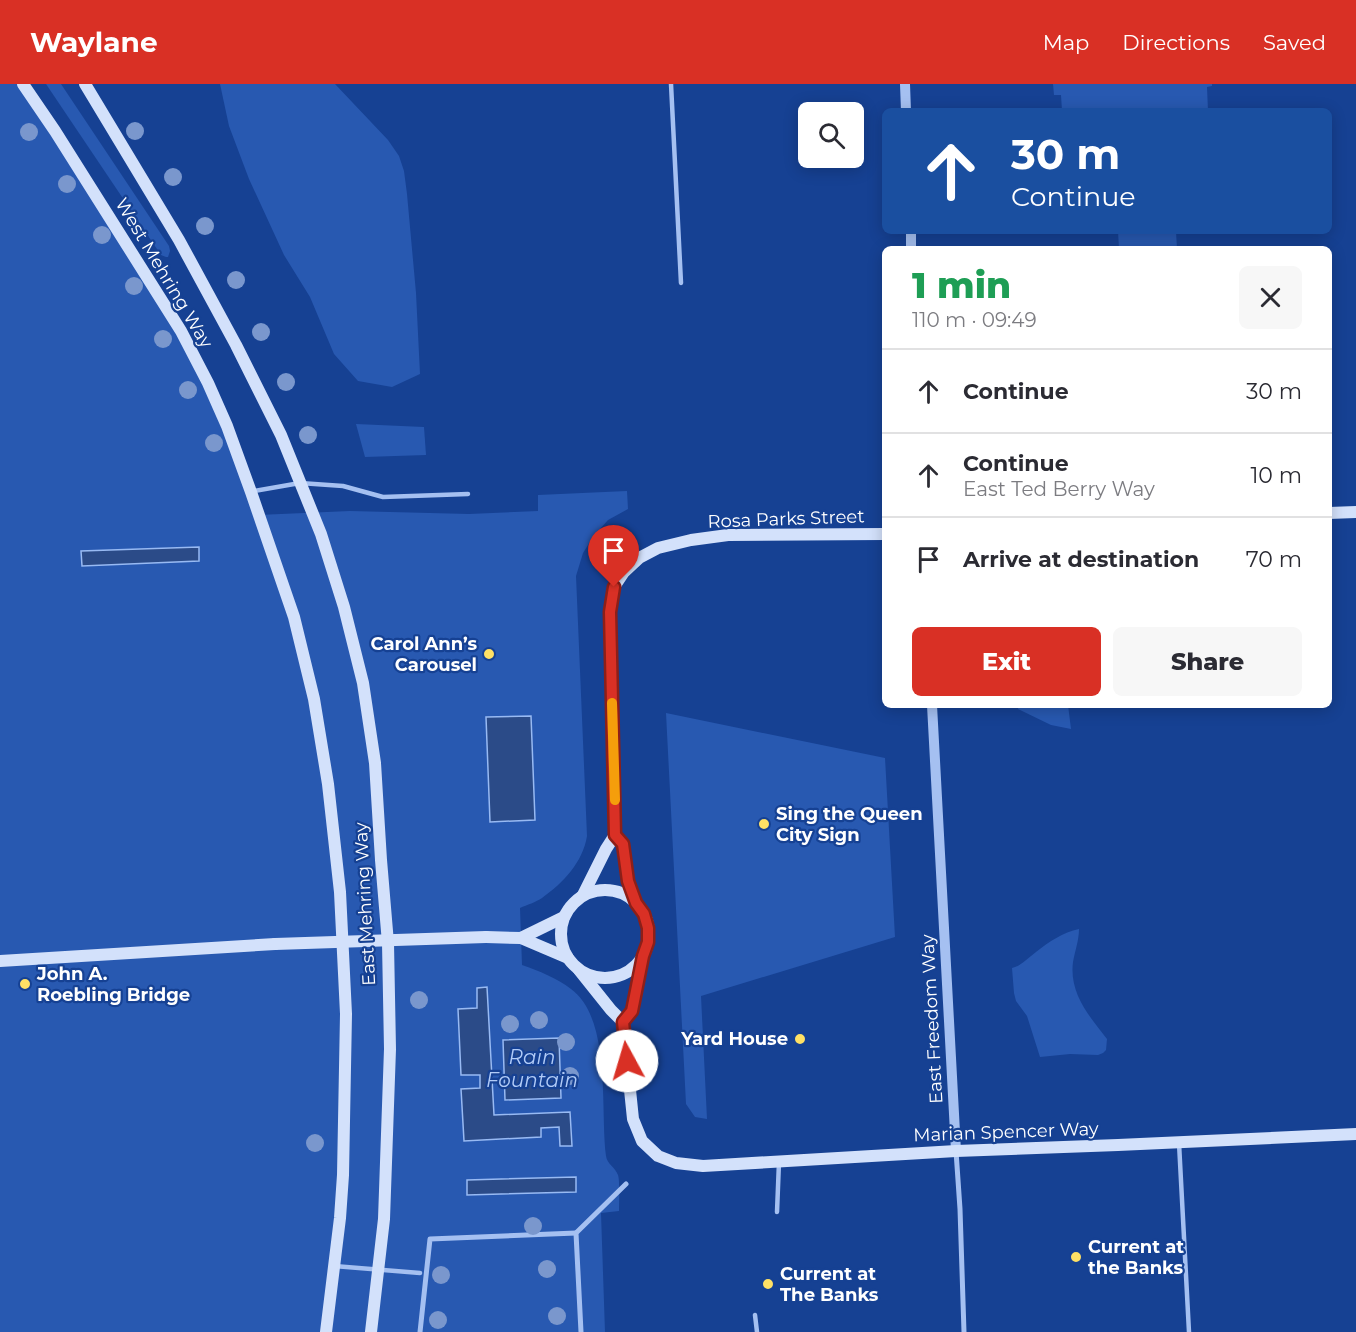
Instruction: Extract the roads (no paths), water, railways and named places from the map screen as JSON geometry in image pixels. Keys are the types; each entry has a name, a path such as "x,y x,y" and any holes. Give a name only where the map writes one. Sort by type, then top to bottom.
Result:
{"main road":[{"name":"West Mehring Way","path":"23,84 68,151 181,331 222,415 251,492"},
{"name":"West Mehring Way","path":"85,84 179,240 231,334 281,435 300,483"},
{"name":"East Mehring Way","path":"300,483 321,534 344,608 363,682 375,763 388,943 390,1049 384,1219 371,1332"},
{"name":"East Mehring Way","path":"251,492 294,617 314,699 328,784 340,892 346,1014 343,1175 326,1332"},
{"path":"1332,513 1356,512"},
{"name":"Rosa Parks Street","path":"615,835 610,612 614,587 624,572 639,558 658,548 691,540 728,535 882,534"},
{"path":"583,895 615,835 623,844 628,881 636,903"},
{"path":"597,890 612,890 625,894 636,903 644,914 648,928 648,942 632,1011 623,1022 568,958 562,945 561,931 564,917 572,904 583,895 597,890"},
{"path":"521,938 564,917"},
{"path":"0,961 274,944 486,937 521,938 568,958"},
{"path":"579,970 592,977 614,977 634,967 643,956"},
{"name":"Marian Spencer Way","path":"623,1022 633,1119 642,1141 658,1156 676,1163 703,1166 956,1151 1356,1134"}],"street":[{"path":"905,84 906,108"},
{"name":"East Freedom Way","path":"932,708 960,1209 964,1332"},
{"path":"420,1332 430,1239 576,1233 626,1184"},
{"path":"576,1233 580,1332"}],"lane":[{"path":"671,84 681,283"},
{"path":"251,492 300,483 343,486 383,497 468,494"},
{"path":"1179,1143 1189,1332"},
{"path":"777,1212 779,1162"},
{"path":"334,1266 420,1273"},
{"path":"755,1315 757,1332"}],"water":[{"path":"199,547 199,561 82,566 81,551"},
{"path":"531,716 535,820 490,822 486,717"},
{"path":"487,987 494,1115 570,1112 572,1146 560,1146 559,1127 541,1128 541,1137 464,1141 461,1089 480,1088 480,1075 461,1075 458,1009 477,1008 477,988"},
{"name":"Rain Fountain","path":"559,1038 561,1098 505,1100 503,1040"},
{"path":"576,1177 576,1192 467,1195 467,1180"}],"place":[{"name":"Carol Ann’s Carousel","path":"489,654"},
{"name":"Sing the Queen City Sign","path":"764,824"},
{"name":"John A. Roebling Bridge","path":"25,984"},
{"name":"Yard House","path":"800,1039"},
{"name":"Current at the Banks","path":"1076,1257"},
{"name":"Current at The Banks","path":"768,1284"}]}
